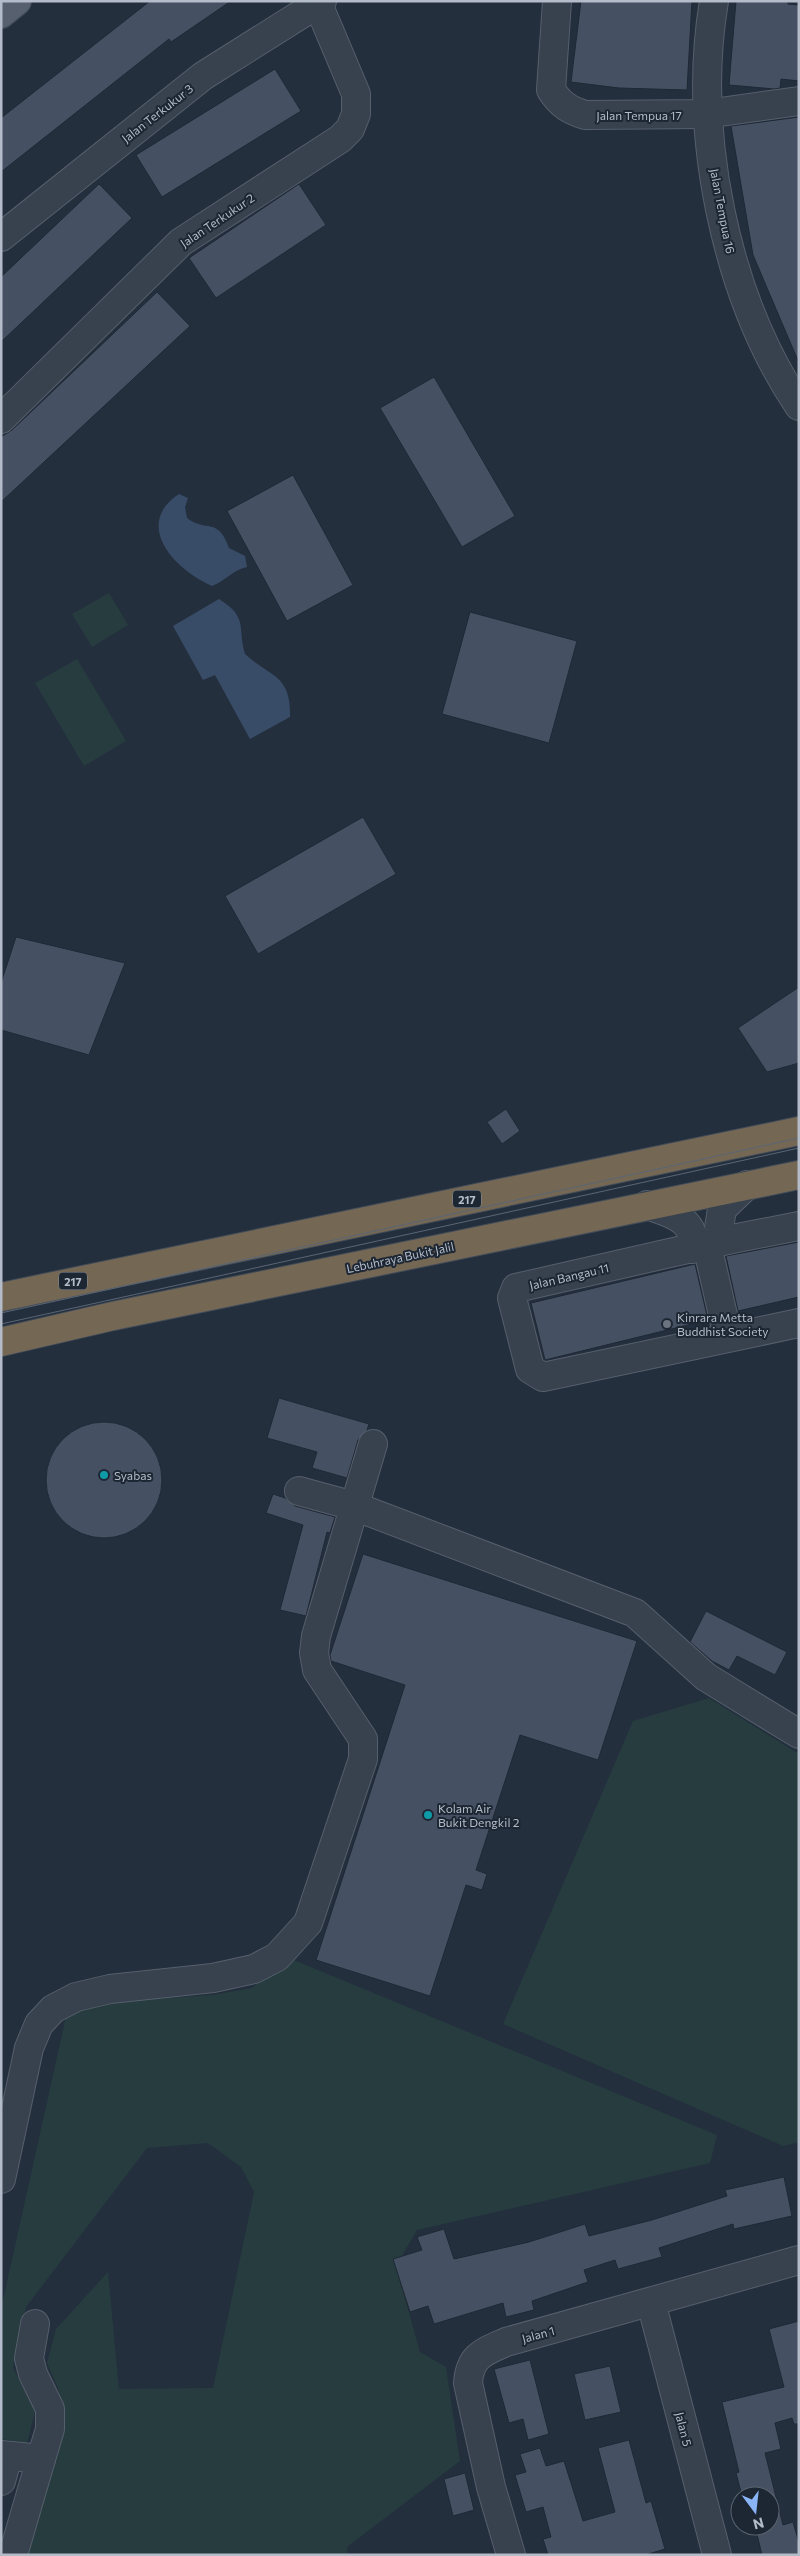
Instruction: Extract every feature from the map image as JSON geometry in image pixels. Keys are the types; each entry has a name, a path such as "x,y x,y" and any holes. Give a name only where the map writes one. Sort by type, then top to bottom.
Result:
{"highway":[{"name":"217","path":"5,1295 799,1131"},
{"name":"Lebuhraya Bukit Jalil","path":"1,1342 113,1316 799,1175"}],"main road":[{"path":"1,14 16,1"}],"street":[{"name":"Jalan Tempua 17","path":"557,1 551,90 568,110 584,115 706,114 799,101"},
{"name":"Jalan Tempua 16","path":"714,1 708,59 706,114 719,198 736,273 754,324 784,384 799,406"},
{"name":"Jalan Terkukur 3","path":"1,237 203,76 320,3"},
{"name":"Jalan Terkukur 2","path":"1,418 181,242 340,140 350,129 356,114 356,94 320,3"},
{"path":"728,1337 709,1244 718,1228 722,1209 747,1186"},
{"path":"647,1205 682,1218 689,1226 694,1239 709,1244"},
{"name":"Jalan Bangau 11","path":"799,1226 709,1244 516,1288 512,1298 530,1369 543,1377 799,1322"},
{"path":"1,2179 29,2048 39,2024 52,2009 76,1997 110,1989 213,1978 254,1969 276,1957 308,1923 363,1759 363,1739 317,1670 314,1653 316,1636 373,1444"},
{"path":"299,1491 354,1506 635,1613 706,1677 799,1734"},
{"name":"Jalan 1","path":"511,2555 491,2487 468,2384 469,2370 476,2357 506,2342 799,2260"},
{"name":"Jalan 5","path":"651,2302 717,2555"},
{"path":"14,2555 50,2429 50,2409 33,2374 29,2358 35,2324"},
{"path":"4,2464 42,2459"}],"green space":[{"path":"109,593 128,625 92,647 72,614"},
{"path":"77,659 126,741 84,766 35,683"},
{"path":"709,1698 799,1754 799,2142 783,2146 503,2024 633,1721"},
{"path":"289,1958 717,2135 710,2163 417,2230 396,2266 420,2352 446,2367 460,2461 347,2547 348,2555 24,2555 64,2413 58,2388 47,2363 56,2329 108,2272 119,2389 213,2388 254,2192 241,2167 208,2143 147,2148 26,2307 13,2368 35,2412 27,2443 1,2439 1,2309 67,2012 92,2003 212,1995 252,1988"}],"water":[{"path":"179,494 188,498 185,507 187,518 200,525 216,528 225,538 229,548 245,556 247,567 242,568 212,586 185,570 173,558 164,546 159,533 159,519 165,506"},
{"path":"219,599 235,612 238,618 245,654 278,678 287,692 290,717 250,739 215,675 203,680 173,626"}],"building":[{"path":"150,1 231,1 171,42 169,39 1,172 1,118"},
{"path":"581,1 692,1 687,90 619,88 571,82"},
{"path":"736,1 788,1 788,4 799,5 799,81 781,79 780,88 774,89 729,85"},
{"path":"275,69 301,111 162,197 136,155"},
{"path":"799,117 799,363 753,255 731,126"},
{"path":"99,184 132,218 1,342 1,277"},
{"path":"299,184 326,225 216,298 189,258"},
{"path":"157,292 190,326 1,502 1,437 12,430"},
{"path":"434,377 515,516 462,547 380,408"},
{"path":"293,475 353,585 287,621 227,511"},
{"path":"470,612 577,641 549,743 442,714"},
{"path":"363,817 396,874 258,954 225,896"},
{"path":"16,937 125,963 89,1055 1,1030 1,983"},
{"path":"799,987 799,1063 767,1072 738,1028"},
{"path":"506,1109 520,1131 502,1144 487,1122"},
{"path":"799,1242 799,1297 738,1311 726,1256"},
{"path":"695,1264 708,1320 545,1360 531,1303"},
{"path":"279,1398 369,1424 367,1430 358,1440 347,1478 312,1468 317,1452 267,1438"},
{"name":"Syabas","path":"104,1422 126,1426 145,1439 158,1458 162,1480 158,1502 145,1521 126,1534 104,1538 82,1534 63,1521 50,1502 46,1480 50,1458 63,1439 82,1426"},
{"path":"273,1494 285,1498 295,1506 335,1517 330,1533 327,1532 306,1616 280,1610 303,1525 266,1513"},
{"name":"Kolam Air Bukit Dengkil 2","path":"363,1554 637,1641 598,1760 520,1735 476,1870 487,1874 482,1890 466,1885 430,1996 316,1960 405,1685 331,1661 330,1655"},
{"path":"706,1611 787,1652 775,1675 737,1656 729,1670 712,1661 690,1642"},
{"path":"784,2177 792,2216 734,2229 733,2224 659,2248 662,2257 618,2269 615,2260 584,2270 588,2282 532,2301 534,2310 506,2317 503,2303 434,2324 428,2306 410,2312 393,2259 422,2250 417,2237 444,2229 454,2259 529,2242 585,2224 589,2236 652,2220 727,2196 725,2190"},
{"path":"799,2321 799,2424 794,2424 792,2418 775,2423 781,2449 765,2453 773,2486 739,2486 736,2473 739,2472 722,2402 784,2387 769,2329"},
{"path":"530,2360 549,2434 528,2440 523,2419 509,2423 494,2369"},
{"path":"610,2366 621,2412 585,2420 574,2374"},
{"path":"629,2440 646,2503 651,2501 665,2549 645,2555 548,2555 543,2539 551,2537 543,2507 526,2512 515,2475 526,2472 520,2454 540,2448 546,2466 564,2461 583,2521 615,2512 598,2448"},
{"path":"465,2473 474,2510 453,2516 444,2479"},
{"path":"780,2513 783,2525 793,2522 799,2543 799,2555 762,2555 757,2536 780,2536"}],"tram line":[{"path":"1,1313 799,1138"},
{"path":"1,1324 799,1148"}],"place":[{"name":"Kinrara Metta Buddhist Society","path":"667,1324"},
{"name":"Syabas","path":"104,1475"},
{"name":"Kolam Air Bukit Dengkil 2","path":"428,1815"}]}
